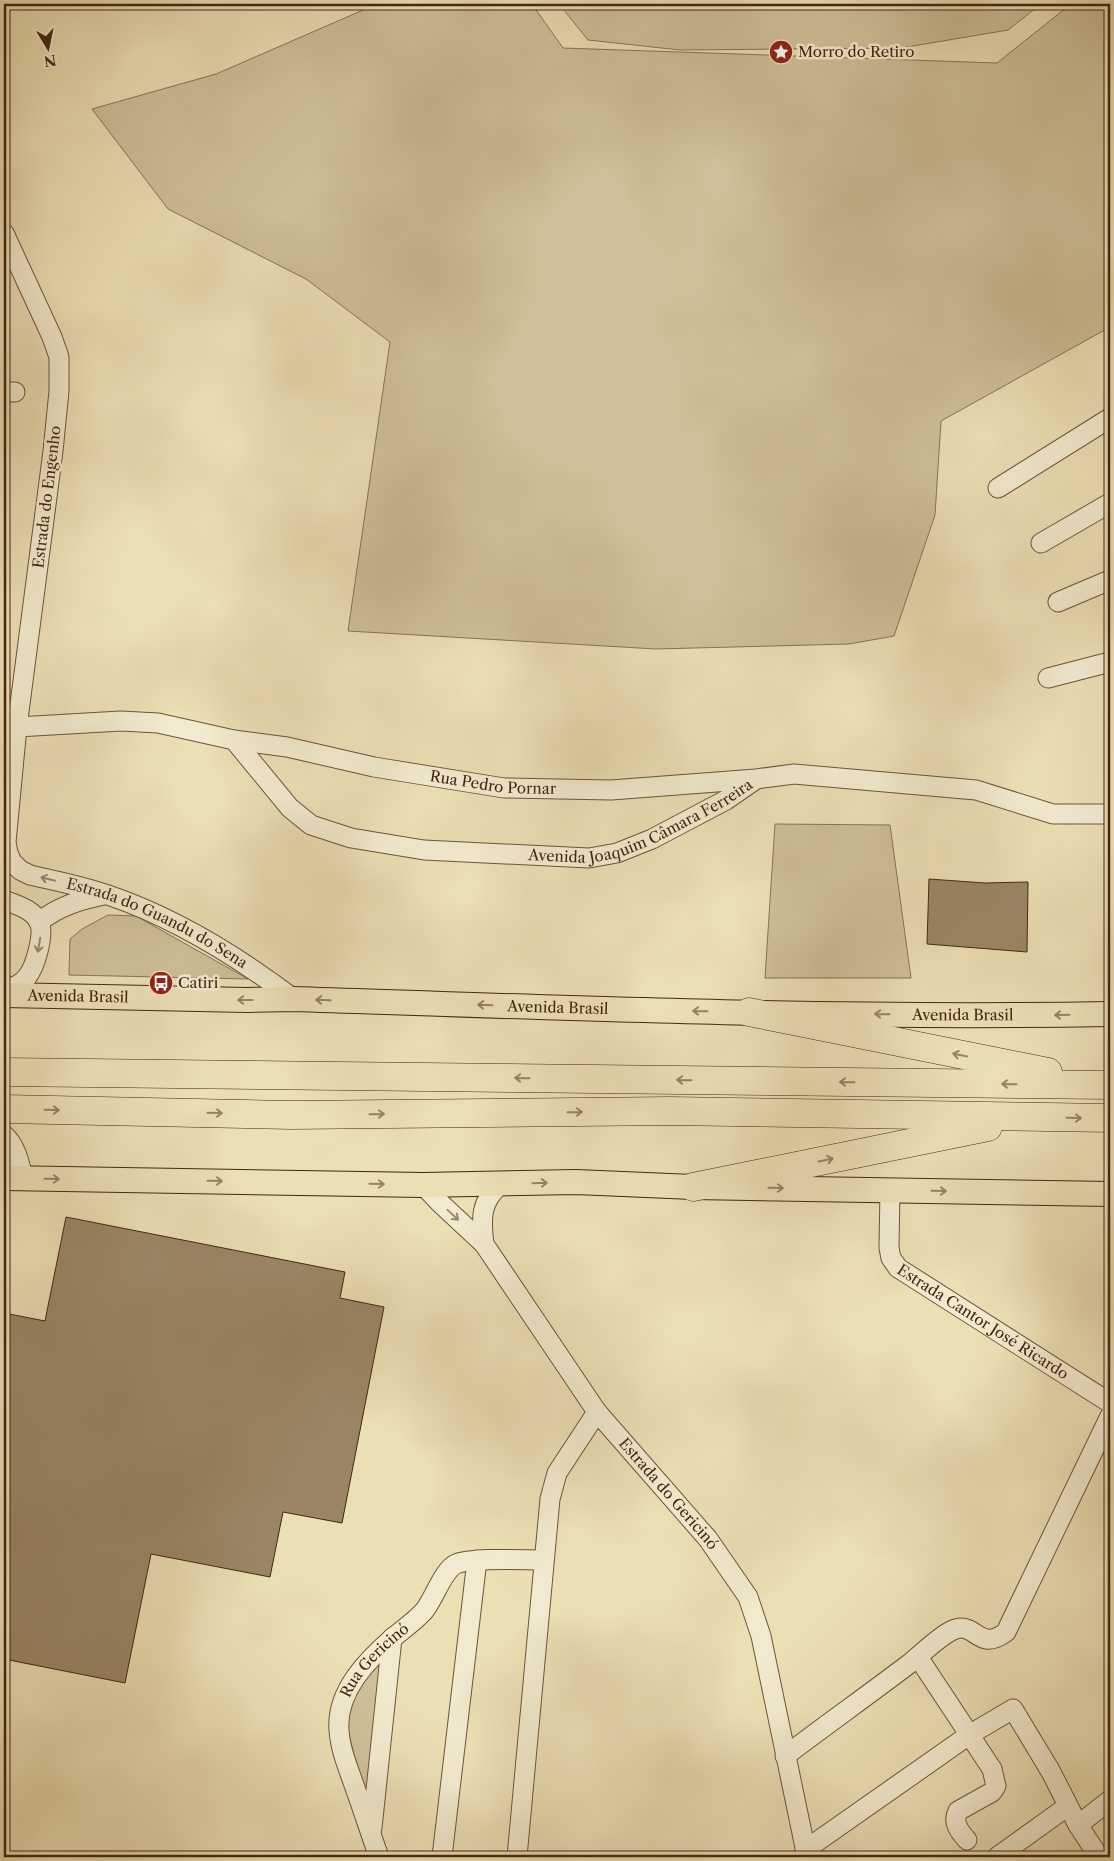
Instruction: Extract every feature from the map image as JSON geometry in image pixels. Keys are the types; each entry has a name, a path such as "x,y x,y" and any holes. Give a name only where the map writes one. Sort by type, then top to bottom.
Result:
{"highway":[{"path":"749,1012 1110,1085"},
{"path":"4,1072 1110,1085"},
{"path":"4,1109 292,1115 671,1111 1110,1118"},
{"path":"693,1187 1039,1117"}],"main road":[{"name":"Avenida Brasil","path":"4,995 247,1000 294,999 749,1012 990,1016 1110,1014"},
{"path":"14,1179 423,1185 576,1182 693,1187 1110,1194"}],"street":[{"name":"Estrada do Engenho","path":"4,233 52,337 59,357 59,391 53,451 11,729 12,772 9,802"},
{"path":"998,488 1110,418"},
{"path":"1042,542 1110,502"},
{"path":"1058,602 1110,580"},
{"path":"1048,678 1110,662"},
{"name":"Rua Pedro Pornar","path":"11,729 121,721 158,723 234,740 287,747 374,767 504,788 611,790 756,779"},
{"name":"Avenida Joaquim Câmara Ferreira","path":"234,740 290,808 312,825 351,838 424,850 589,858 617,853 652,839 726,800 756,779 794,774 976,790 1053,814 1110,814"},
{"path":"4,753 12,772"},
{"path":"4,821 9,802"},
{"name":"Estrada do Guandu do Sena","path":"9,802 6,842 12,862 20,870 30,875 108,895 168,920 194,933 247,965 294,999"},
{"path":"40,922 51,912 65,906 83,899 108,895"},
{"path":"4,900 30,911 40,922 39,947 27,978 18,986 4,990"},
{"path":"4,1135 18,1158 14,1179"},
{"path":"484,1244 482,1224 484,1207 487,1198 501,1184"},
{"name":"Estrada do Gericinó","path":"423,1185 438,1202 484,1244 597,1412 708,1539 748,1597 761,1636 806,1854"},
{"name":"Estrada Cantor José Ricardo","path":"890,1190 889,1248 891,1258 898,1268 1110,1402"},
{"path":"517,1857 550,1499 556,1473 597,1412"},
{"path":"785,1756 918,1657 949,1631 968,1628 975,1634 988,1640 997,1638 1006,1632 1110,1416"},
{"path":"442,1857 477,1560"},
{"name":"Rua Gericinó","path":"379,1857 343,1752 338,1730 340,1709 350,1684 392,1638 424,1612 453,1565 477,1560 543,1560"},
{"path":"371,1834 392,1638"},
{"path":"918,1657 968,1735 992,1768 996,1781 996,1786 992,1792 958,1811 955,1817 955,1822 967,1840"},
{"path":"806,1854 968,1735 1013,1709 1051,1772 1078,1825 1099,1857"},
{"path":"1078,1825 1110,1800"},
{"path":"997,1857 1068,1806"}],"shaded area":[{"path":"377,4 532,4 563,48 997,63 1071,4 1110,4 1110,327 941,421 935,515 894,636 849,644 656,649 348,631 390,342 306,279 168,209 92,109 216,74"},
{"path":"559,4 1041,4 1008,30 901,48 680,50 588,40"},
{"path":"775,824 890,825 911,978 765,978"},
{"path":"108,915 136,916 248,979 69,975 70,939 82,929"},
{"path":"392,1638 371,1834 343,1752 350,1684"}],"building":[{"path":"929,879 985,883 1028,882 1027,952 927,944"},
{"path":"66,1217 345,1272 340,1298 384,1307 342,1523 283,1512 270,1577 151,1554 125,1683 4,1659 4,1313 45,1321"}],"place":[{"name":"Morro do Retiro","path":"781,52"},
{"name":"Catiri","path":"161,983"}]}
